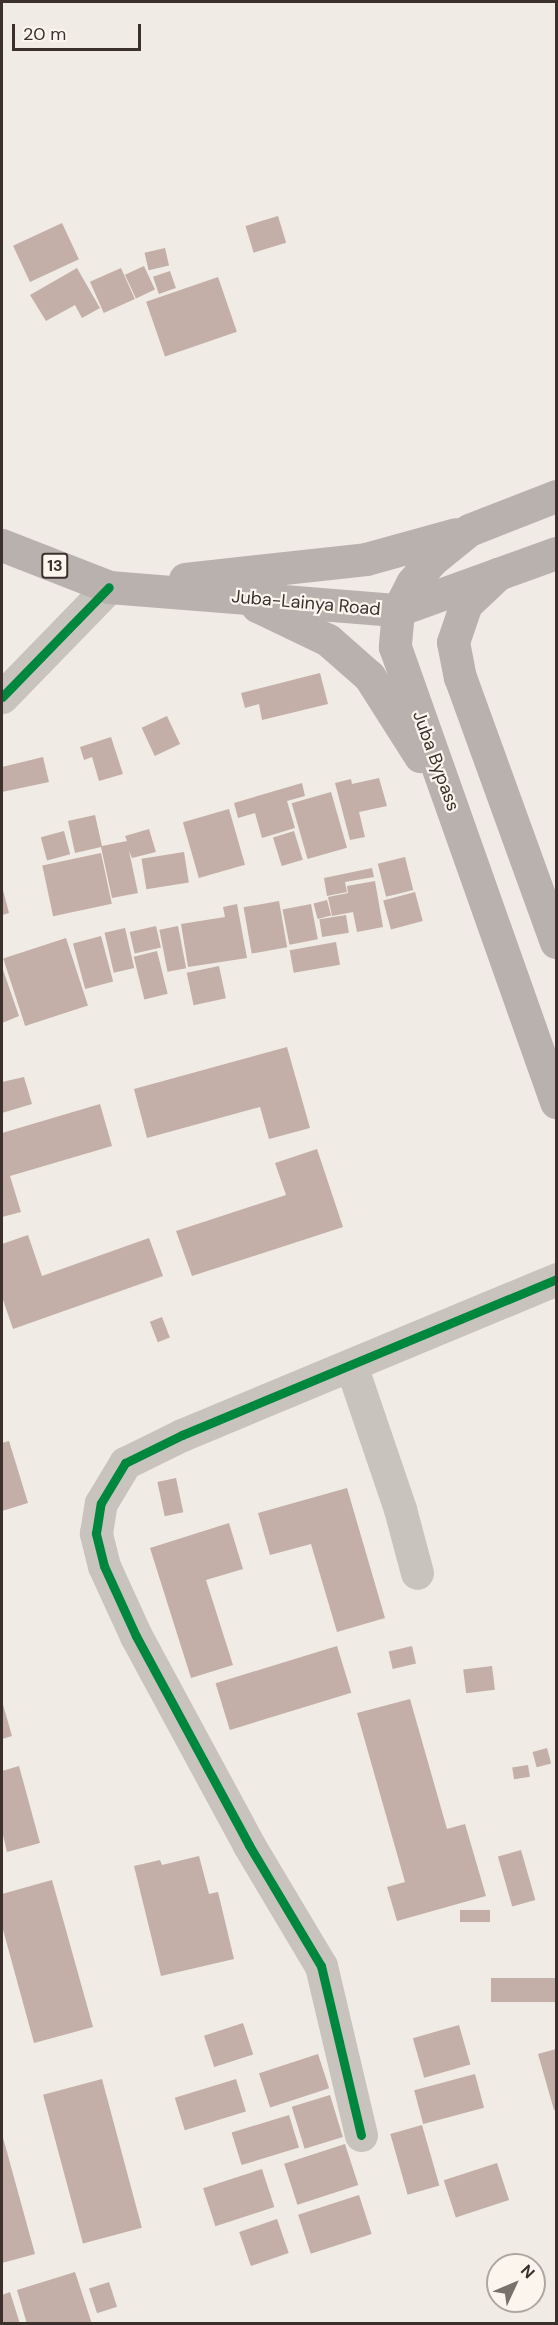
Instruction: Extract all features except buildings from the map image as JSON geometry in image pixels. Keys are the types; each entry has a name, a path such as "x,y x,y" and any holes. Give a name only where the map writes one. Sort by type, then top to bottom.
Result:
{"main road":[{"name":"Juba Bypass","path":"556,496 469,530 432,560 412,583 398,610 395,647 556,1102"},
{"name":"Juba-Lainya Road","path":"109,587 366,559 469,530"},
{"name":"Juba-Lainya Road","path":"2,545 109,587 398,610 498,574"},
{"path":"556,553 498,574 466,604 453,642 460,677 556,942"},
{"path":"239,598 328,640 369,676 453,808"}],"street":[{"path":"2,696 109,587"},
{"path":"362,2135 321,1966 249,1845 136,1636 104,1566 96,1533 101,1503 125,1463 182,1435 556,1279"},
{"path":"351,1365 400,1509 417,1573"}],"cycle path":[{"path":"2,697 109,587"},
{"path":"361,2135 321,1966 249,1845 136,1636 104,1566 96,1533 101,1503 125,1463 182,1435 556,1279"}]}
